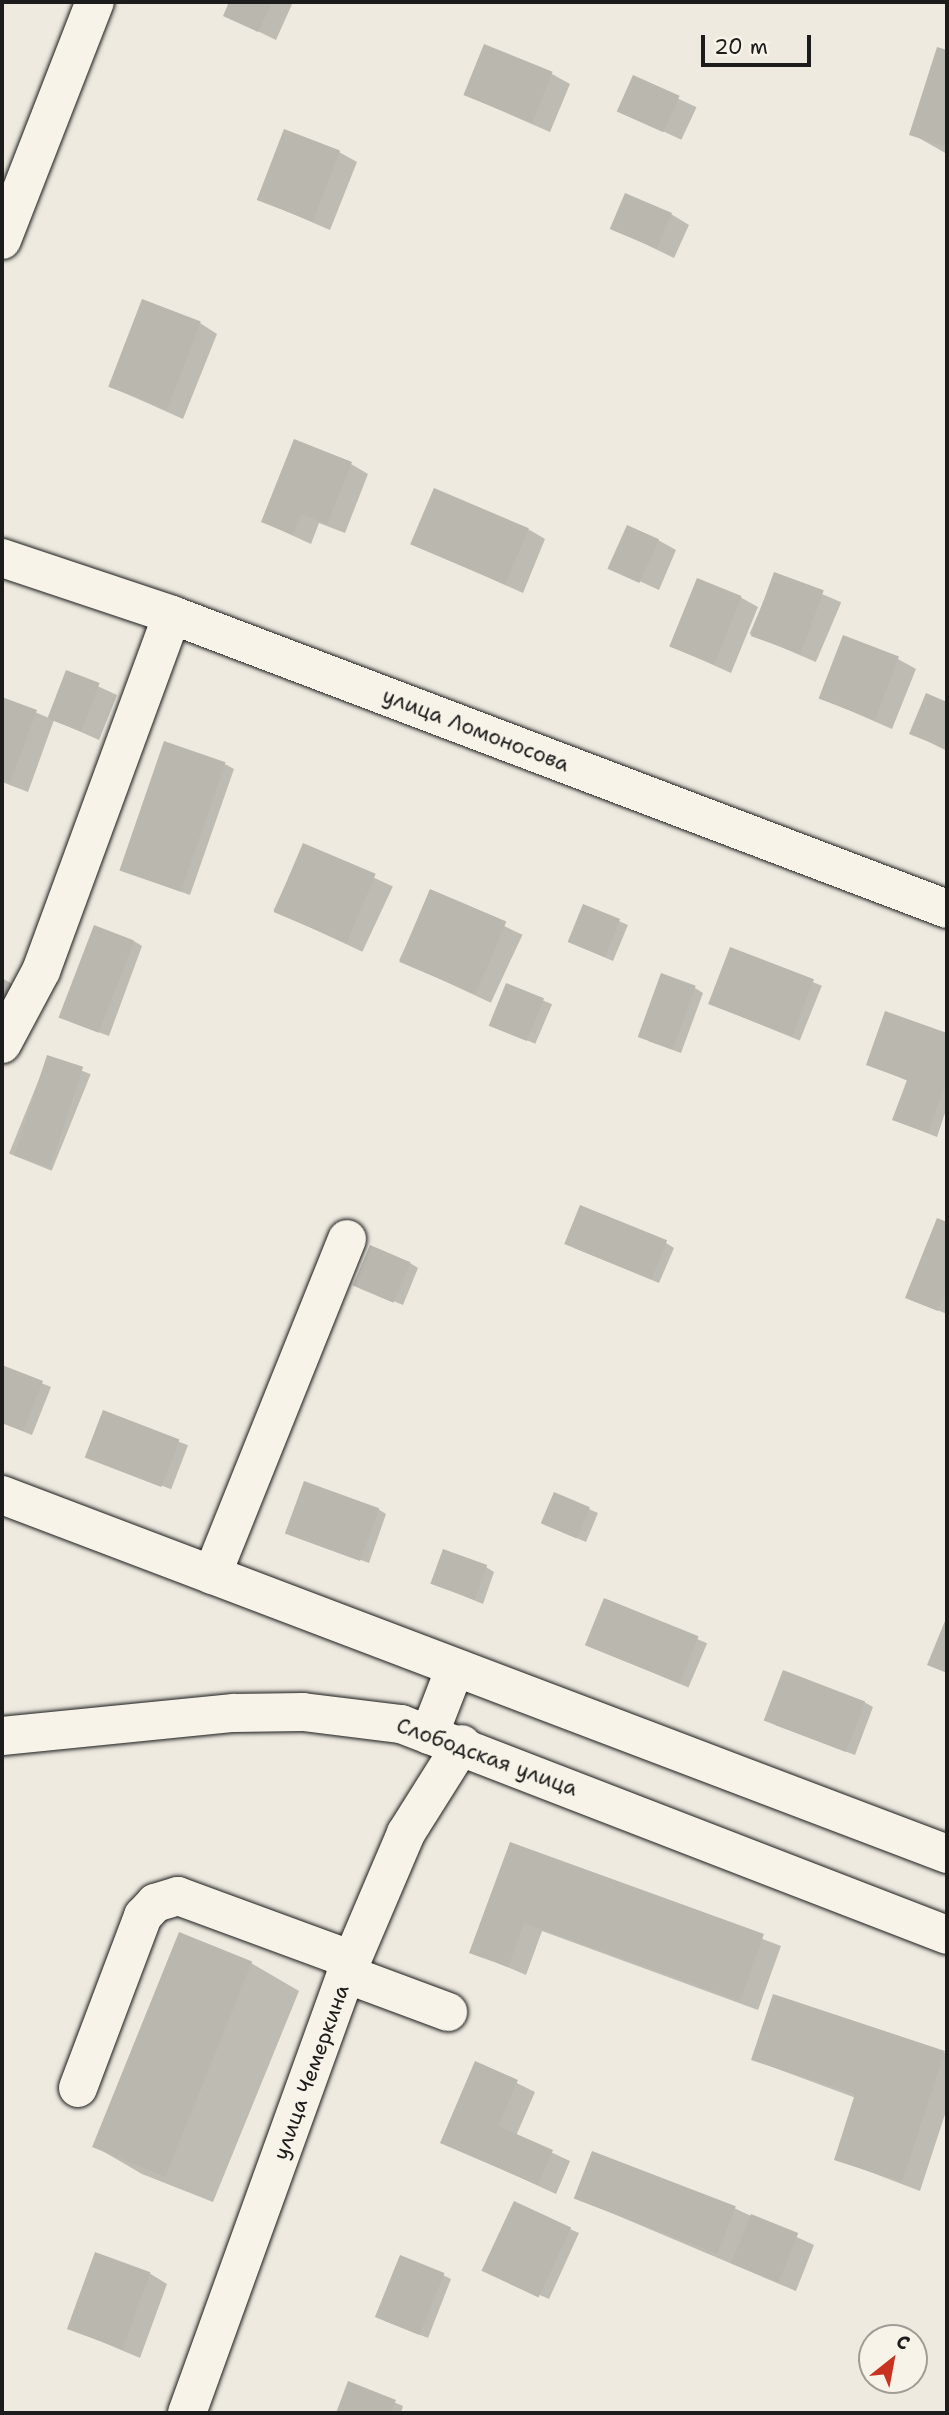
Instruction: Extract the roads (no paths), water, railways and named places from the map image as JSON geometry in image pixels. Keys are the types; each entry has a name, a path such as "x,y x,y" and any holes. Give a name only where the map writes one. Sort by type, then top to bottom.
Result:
{"street":[{"path":"2,240 95,2"},
{"name":"улица Ломоносова","path":"2,558 172,615 947,909"},
{"path":"2,1044 41,971 172,615"},
{"path":"212,1575 347,1239"},
{"path":"2,1495 947,1854"},
{"name":"улица Чемеркина","path":"187,2413 349,1967 445,1740 455,1668"},
{"name":"Слободская улица","path":"2,1736 234,1713 303,1712 374,1719 445,1740 947,1935"},
{"path":"78,2088 143,1916 155,1903 178,1896 349,1967 448,2012"}]}
